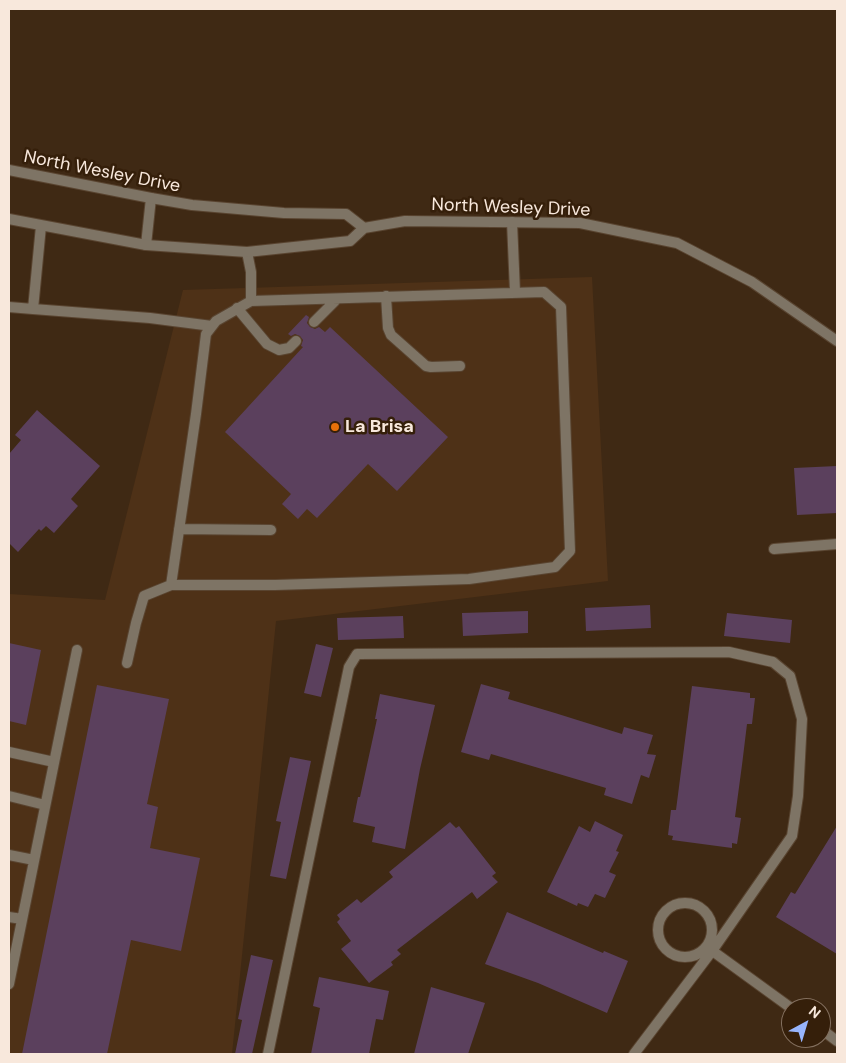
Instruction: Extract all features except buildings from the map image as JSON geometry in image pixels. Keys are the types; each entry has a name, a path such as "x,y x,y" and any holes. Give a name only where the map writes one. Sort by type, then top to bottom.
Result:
{"street":[{"name":"North Wesley Drive","path":"9,170 192,205 284,213 346,214 364,228"},
{"path":"146,245 151,198"},
{"name":"North Wesley Drive","path":"9,219 146,245 248,252 350,241 364,228 405,221 580,223 677,242 752,282 837,341"},
{"path":"512,222 515,292"},
{"path":"33,310 41,226"},
{"path":"248,252 251,272 251,301"},
{"path":"127,663 144,596 171,585 275,585 469,579 555,567 570,551 561,307 544,292 251,301 216,320 206,334 171,585"},
{"path":"386,296 390,335 426,366 460,366"},
{"path":"314,322 337,299"},
{"path":"9,306 33,310 150,318 212,326"},
{"path":"238,308 267,344 279,350 289,348 296,341"},
{"path":"179,529 271,530"},
{"path":"774,549 837,544"},
{"path":"9,978 77,650"},
{"path":"268,1054 349,667 357,654 729,652 772,662 790,676 802,719 798,796 792,836 634,1054"},
{"path":"9,752 54,762"},
{"path":"9,796 45,805"},
{"path":"9,855 34,860"},
{"path":"691,903 706,913 711,921 712,930 709,949 692,956 683,957 667,950 661,943 658,935 658,926 666,910 673,905 691,903"},
{"path":"9,917 22,919"},
{"path":"709,949 781,1001"}],"shaded area":[{"path":"592,277 608,581 276,621 232,1054 9,1054 9,594 105,600 183,290"}],"place":[{"name":"La Brisa","path":"335,427"}]}
